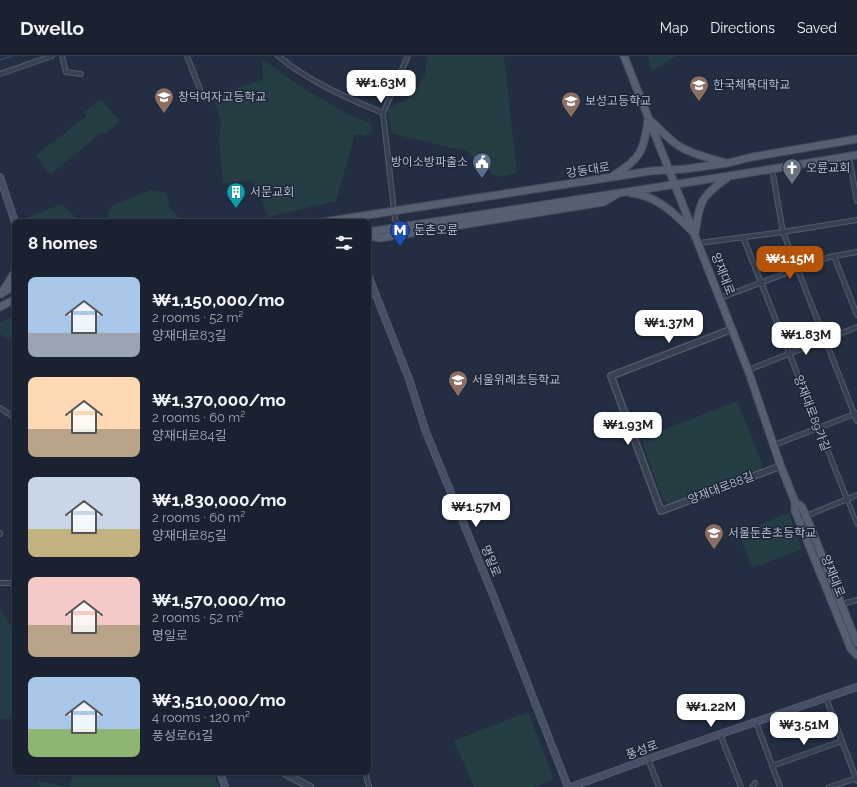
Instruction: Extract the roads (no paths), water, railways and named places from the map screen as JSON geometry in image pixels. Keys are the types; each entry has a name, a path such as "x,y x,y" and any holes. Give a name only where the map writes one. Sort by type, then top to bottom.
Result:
{"main road":[{"name":"양재대로","path":"624,56 748,370 780,464 795,502 795,511 851,649 857,655"},
{"path":"648,117 670,139 692,153 728,163"},
{"path":"610,177 628,167 636,160 646,140 648,117"},
{"name":"강동대로","path":"357,219 610,177 728,163 752,157 857,139"},
{"path":"371,232 854,156"},
{"path":"695,234 701,203 706,194 729,176"},
{"path":"0,177 14,219"},
{"path":"371,236 380,238 604,202 620,192 646,195 661,203 672,211 695,234"},
{"path":"0,294 12,276"},
{"name":"명일로","path":"371,283 407,374 426,432 494,595 570,787"},
{"path":"0,294 12,288"},
{"path":"0,307 12,301"},
{"path":"0,307 12,305"},
{"name":"양재대로","path":"795,502 802,506 857,643"},
{"name":"풍성로","path":"570,787 857,687"},
{"path":"221,775 225,787"}],"street":[{"path":"0,74 52,56"},
{"path":"62,56 66,72 81,74"},
{"path":"187,56 203,97"},
{"path":"278,56 292,67 334,91 353,101 383,113"},
{"path":"404,227 397,223 394,219 383,113 408,56"},
{"path":"854,156 857,201"},
{"path":"772,168 783,232 824,340 856,414 857,421"},
{"path":"699,243 783,232 857,220"},
{"name":"양재대로89가길","path":"743,237 847,499"},
{"path":"720,298 834,256 857,252"},
{"path":"834,256 857,315"},
{"path":"748,370 857,327"},
{"name":"양재대로88길","path":"732,329 611,376 662,511 775,468 780,464"},
{"path":"0,408 12,416"},
{"path":"774,445 856,414"},
{"path":"806,516 857,495"},
{"path":"847,499 857,524"},
{"path":"0,584 12,583"},
{"path":"842,604 857,600"},
{"path":"826,698 857,779 829,787"},
{"path":"756,722 780,787"},
{"path":"720,734 741,787"},
{"path":"772,766 842,741"},
{"path":"648,759 659,787"},
{"path":"288,775 310,787"},
{"path":"366,775 369,787"}],"waterway":[{"path":"0,60 12,56"}],"place":[{"name":"한국체육대학교","path":"699,102"},
{"name":"창덕여자고등학교","path":"164,114"},
{"name":"보성고등학교","path":"571,118"},
{"name":"방이소방파출소","path":"482,179"},
{"name":"오륜교회","path":"792,185"},
{"name":"서문교회","path":"236,209"},
{"name":"둔촌오륜","path":"400,247"},
{"name":"서울위례초등학교","path":"458,397"},
{"name":"서울둔촌초등학교","path":"714,550"}]}
